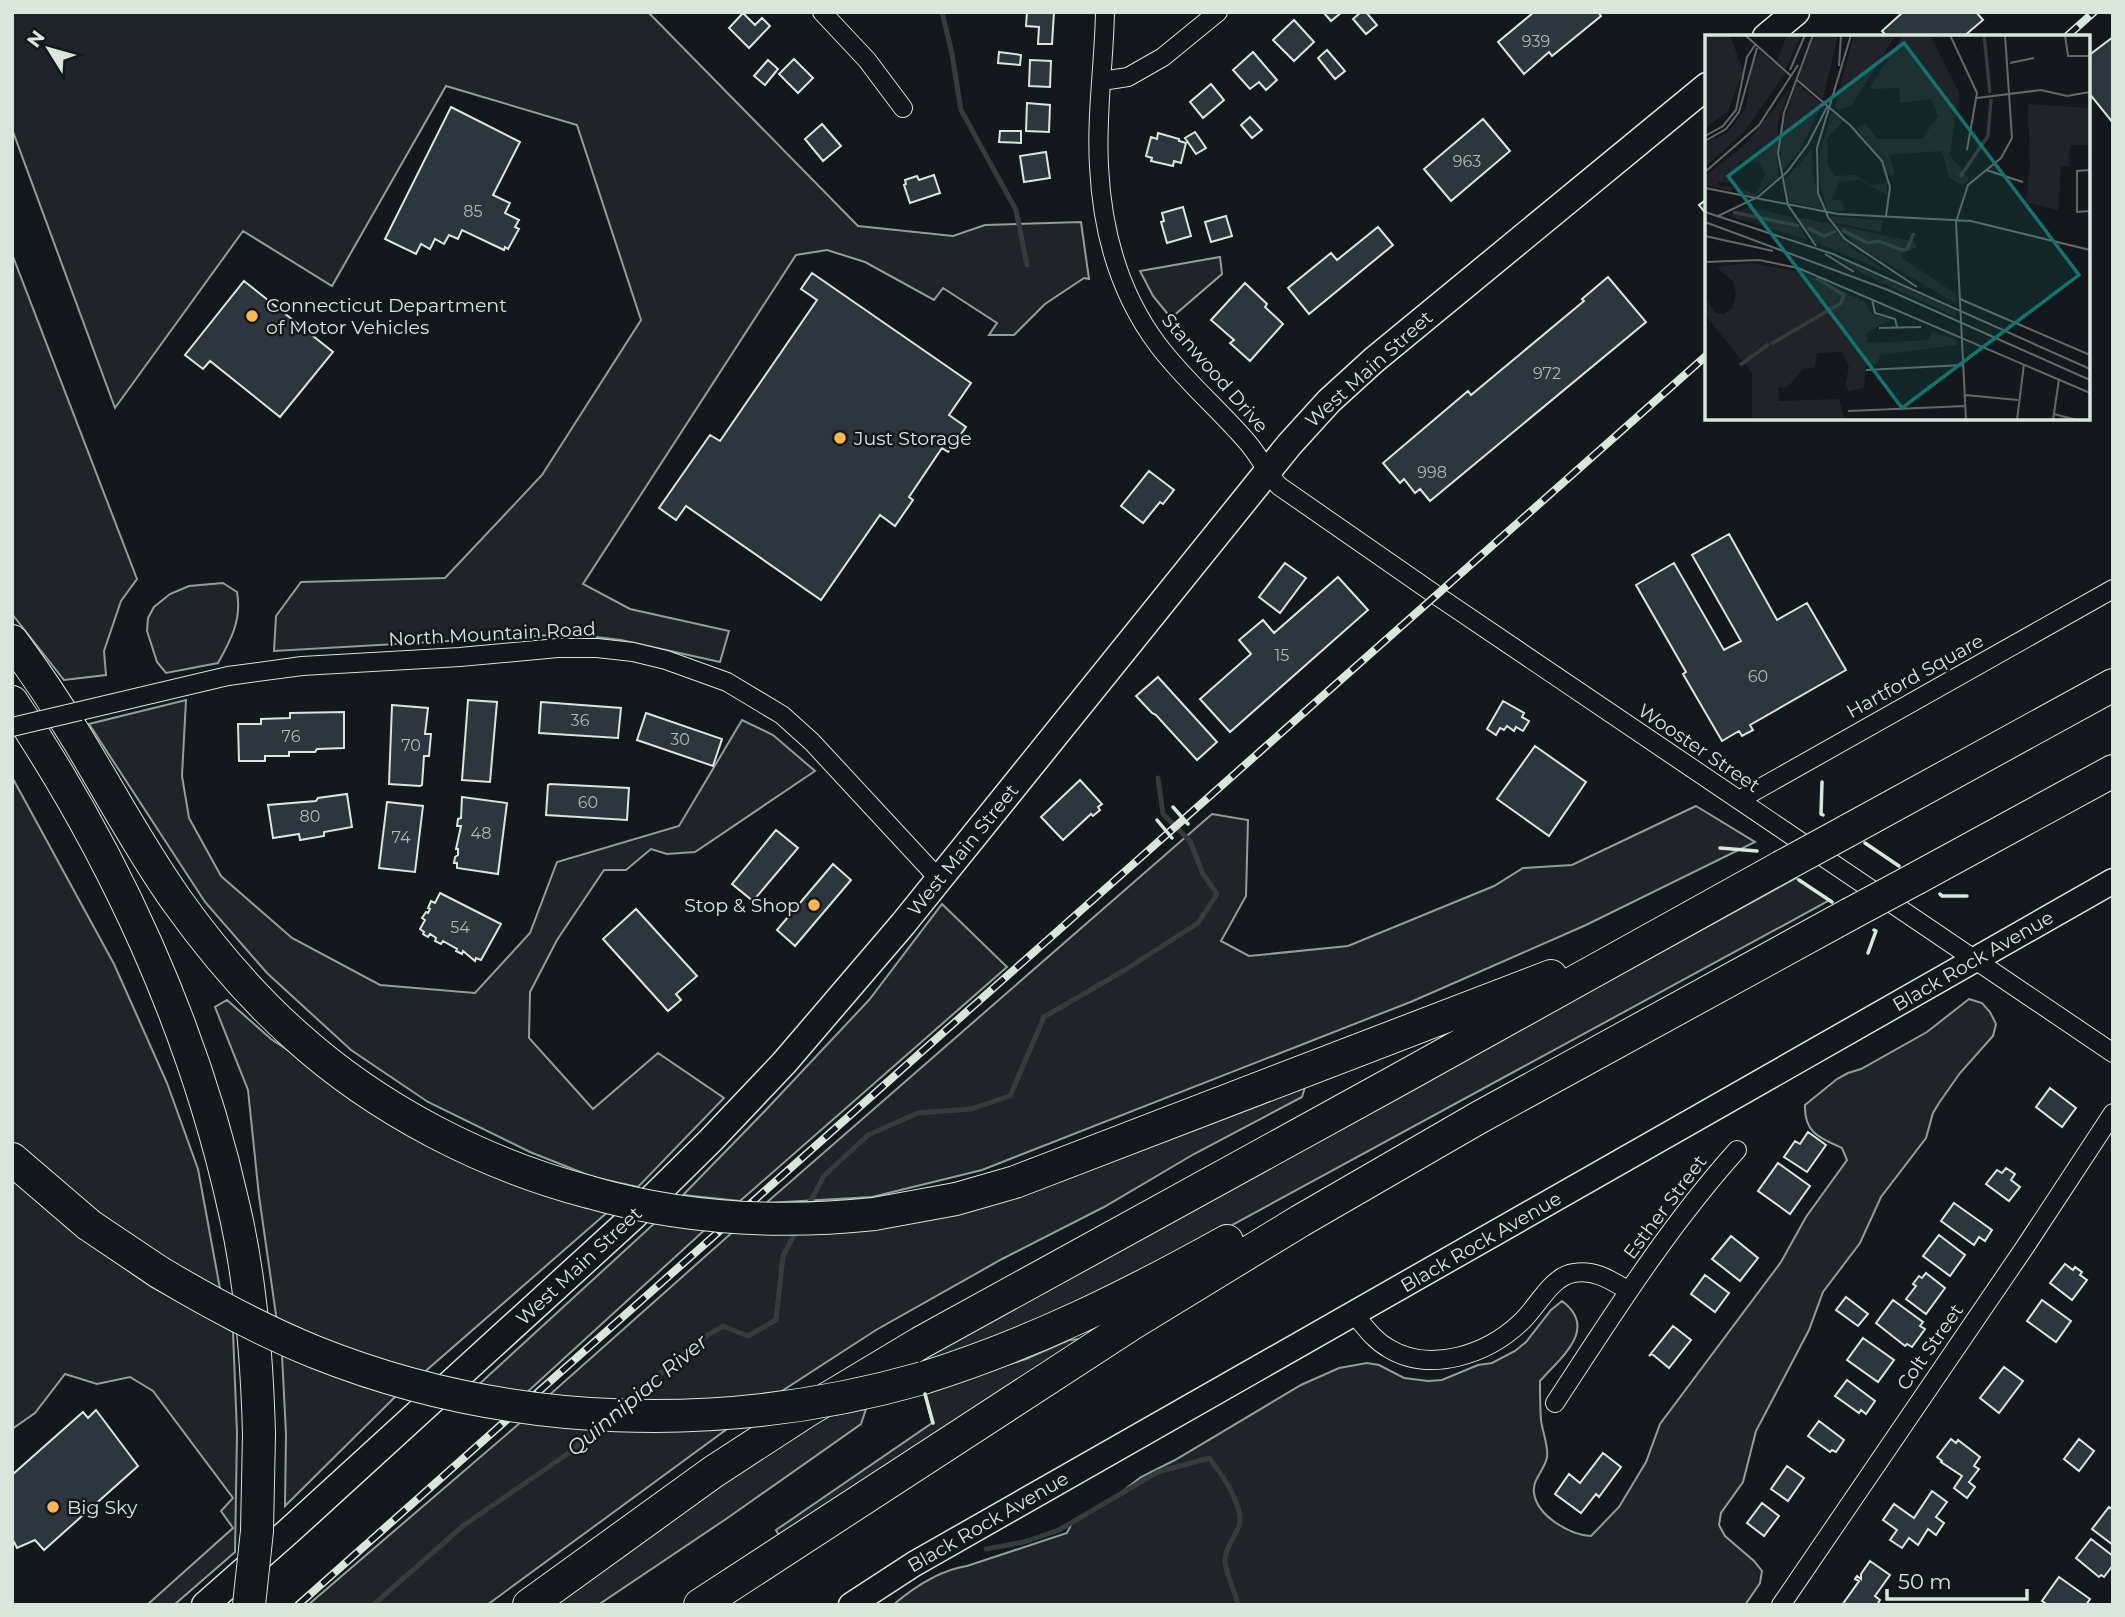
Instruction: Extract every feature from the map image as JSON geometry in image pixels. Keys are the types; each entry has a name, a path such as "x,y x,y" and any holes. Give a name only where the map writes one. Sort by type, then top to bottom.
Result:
{"highway":[{"path":"12,641 76,737 176,900 233,972 279,1021 310,1049 392,1106 435,1131 502,1163 589,1192 652,1208 738,1218 812,1219 874,1214 956,1199 1027,1177 1513,991 1658,926 1700,911"},
{"path":"529,1605 713,1472 805,1412 920,1343 2113,685"},
{"path":"12,702 59,778 108,866 152,960 191,1060 223,1165 243,1251 254,1348 259,1433 257,1531 250,1605"},
{"path":"700,1605 1163,1304 1300,1221 1432,1144 2113,771"},
{"path":"12,1159 89,1225 159,1272 199,1296 259,1326 343,1362 435,1390 528,1408 627,1416 736,1413 829,1401 923,1378 1010,1348 1096,1311 1177,1269 1497,1093 1549,1070 1591,1056"},
{"path":"738,1605 925,1474 1010,1403"}],"main road":[{"path":"1768,35 1796,12"},
{"name":"West Main Street","path":"205,1605 321,1503 634,1216 784,1063 939,879 1312,419 1374,360 1705,88"}],"street":[{"path":"822,12 867,60 903,108"},
{"name":"Stanwood Drive","path":"1105,12 1098,140 1101,200 1105,228 1122,281 1157,344 1250,445 1267,473"},
{"path":"1102,81 1128,77 1163,57 1218,12"},
{"name":"Wooster Street","path":"1267,473 1293,497 2113,1053"},
{"name":"Hartford Square","path":"1739,800 2113,589"},
{"name":"North Mountain Road","path":"12,727 228,676 302,666 460,657 558,648 633,652 676,663 727,682 782,715 812,741 939,879"},
{"name":"Black Rock Avenue","path":"850,1605 914,1564 2113,881"},
{"name":"Colt Street","path":"1781,1605 2113,1113"},
{"name":"Esther Street","path":"1555,1403 1684,1212 1737,1150"},
{"name":"Esther Street","path":"1354,1314 1373,1337 1406,1357 1446,1359 1473,1352 1500,1339 1521,1322 1558,1280 1573,1273 1592,1273 1608,1278 1629,1291"}],"shaded area":[{"path":"12,12 648,12 858,226 953,236 985,225 1081,222 1089,279 1084,278 1045,304 1014,335 989,335 997,323 943,288 934,300 865,262 827,250 796,255 583,584 630,609 729,631 720,662 621,640 571,634 274,651 276,616 301,582 445,578 542,475 641,320 577,125 446,86 332,286 243,231 115,408 12,129"},
{"path":"12,254 137,579 121,601 104,651 106,675 64,680 12,614"},
{"path":"1220,257 1222,274 1171,318 1153,296 1140,271"},
{"path":"223,583 237,592 238,611 231,638 218,663 166,673 157,662 147,631 148,618 154,607 170,594 189,586"},
{"path":"186,700 182,776 189,818 221,876 292,938 380,985 475,993 530,933 557,862 679,826 742,720 773,735 815,771 695,852 667,854 651,849 626,870 604,870 557,940 530,992 529,1038 593,1109 658,1053 724,1098 638,1187 593,1177 530,1152 428,1102 351,1050 267,973 205,902 89,724"},
{"path":"12,777 114,964 167,1083 198,1169 221,1294 68,1192 12,1144"},
{"path":"1696,806 1755,842 1586,925 1413,1001 982,1170 872,1197 766,1203 1212,814 1248,820 1246,896 1221,941 1249,956 1348,946 1494,886 1523,868 1572,865"},
{"path":"1796,878 1830,900 1153,1268 1054,1317 920,1367 921,1357"},
{"path":"942,904 1007,967 740,1201 683,1195 869,1000"},
{"path":"1969,999 1982,1003 1990,1012 1996,1024 1993,1036 1960,1073 1939,1103 1933,1113 1926,1138 1881,1197 1860,1243 1823,1292 1809,1330 1756,1431 1743,1482 1721,1513 1719,1525 1725,1536 1762,1571 1760,1583 1745,1605 893,1605 918,1586 947,1571 1067,1533 1073,1521 1119,1494 1141,1477 1175,1460 1301,1385 1339,1368 1367,1363 1379,1365 1404,1378 1442,1380 1478,1365 1492,1363 1515,1351 1562,1301 1573,1311 1577,1332 1566,1353 1540,1381 1541,1420 1547,1453 1546,1462 1535,1483 1534,1493 1541,1509 1556,1523 1574,1532 1591,1536 1619,1507 1646,1462 1660,1424 1781,1262 1806,1217 1847,1160 1842,1148 1820,1137 1810,1128 1805,1105 1837,1079 1861,1069 1927,1032"},
{"path":"227,1000 271,1039 346,1088 610,1210 421,1375 277,1322 259,1196 248,1090 215,1007"},
{"path":"1305,1087 1302,1097 876,1330 771,1398 692,1404 546,1398 736,1229 800,1230"},
{"path":"12,1178 68,1228 150,1286 233,1332 237,1433 235,1552 174,1605 147,1605 233,1528 221,1511 233,1498 153,1391 130,1377 97,1384 65,1374 35,1413 12,1429"},
{"path":"658,1220 709,1226 524,1395 476,1387"},
{"path":"1081,1339 779,1535 776,1530 932,1423 926,1390 1026,1359 1069,1340"},
{"path":"282,1355 396,1396 285,1506 286,1434"},
{"path":"866,1409 861,1424 598,1605 553,1605 819,1418"},
{"path":"521,1422 627,1431 727,1429 487,1605 308,1605"}],"building":[{"path":"1027,12 1054,12 1052,44 1038,44 1039,27 1026,26"},
{"path":"1323,12 1342,12 1331,21"},
{"path":"1361,12 1366,12 1377,25 1366,34 1353,19"},
{"path":"1534,12 1598,12 1601,16 1552,56 1549,52 1524,74 1498,42"},
{"path":"1903,12 1976,12 1983,20 1965,35 1885,35 1882,31"},
{"path":"743,13 755,25 762,18 770,26 749,48 729,28"},
{"path":"1294,20 1314,42 1294,61 1273,40"},
{"path":"2113,37 2113,123 2090,94 2090,54"},
{"path":"1327,50 1345,71 1335,79 1318,58"},
{"path":"999,52 1021,55 1020,65 998,63"},
{"path":"1253,52 1277,80 1266,90 1259,82 1250,89 1233,70"},
{"path":"794,59 813,78 798,93 779,74"},
{"path":"768,60 778,69 765,85 754,76"},
{"path":"1030,60 1051,61 1050,87 1029,86"},
{"path":"1211,84 1224,100 1203,118 1190,102"},
{"path":"1027,103 1050,105 1049,132 1026,131"},
{"path":"451,107 520,142 493,195 510,203 505,213 519,220 515,227 519,229 508,249 505,247 504,250 462,230 458,239 449,235 444,244 435,239 430,249 421,244 416,254 385,239"},
{"path":"1250,117 1262,130 1252,138 1241,125"},
{"path":"1483,119 1510,151 1451,201 1424,169"},
{"path":"822,124 841,146 823,161 805,139"},
{"path":"1000,131 1021,131 1021,143 999,142"},
{"path":"1195,132 1206,148 1196,154 1185,138"},
{"path":"1158,133 1186,143 1181,163 1174,161 1173,166 1151,161 1152,158 1146,156 1151,137 1157,139"},
{"path":"1046,152 1050,178 1024,182 1020,156"},
{"path":"934,175 940,193 910,203 905,180 917,176 919,180"},
{"path":"1705,200 1705,212 1699,205"},
{"path":"1183,207 1191,236 1167,243 1161,222 1164,221 1162,213"},
{"path":"1226,216 1232,236 1211,242 1205,222"},
{"path":"1378,227 1393,245 1309,314 1288,288 1331,253 1337,260"},
{"name":"Just Storage","path":"812,273 971,383 949,415 966,427 948,452 942,448 909,497 913,500 895,526 880,515 821,600 686,506 676,520 659,508 710,435 720,441 817,300 801,289"},
{"path":"1608,277 1646,322 1430,501 1420,489 1415,493 1404,479 1400,483 1383,463 1468,391 1471,395 1584,301 1582,299"},
{"name":"Connecticut Department of Motor Vehicles","path":"244,281 333,352 280,417 210,361 203,369 185,355"},
{"path":"1245,283 1283,324 1250,361 1230,343 1234,340 1211,320"},
{"path":"1149,471 1174,490 1143,523 1121,506"},
{"path":"1729,534 1777,620 1807,603 1846,670 1750,725 1753,730 1742,736 1739,731 1722,741 1636,585 1674,563 1724,650 1741,641 1692,555"},
{"path":"1285,563 1306,578 1280,613 1259,597"},
{"path":"1338,577 1368,610 1230,732 1200,699 1251,654 1239,640 1263,620 1274,633"},
{"path":"1158,677 1217,742 1197,760 1136,696"},
{"path":"468,700 497,702 490,782 462,780"},
{"path":"1503,701 1524,713 1522,717 1529,721 1523,731 1516,727 1514,731 1507,726 1504,730 1500,728 1496,735 1487,729"},
{"path":"541,702 621,708 618,738 539,733"},
{"path":"392,705 428,708 425,734 431,734 429,756 424,756 420,786 389,784"},
{"path":"344,712 344,748 289,752 289,756 265,756 265,761 239,761 238,724 261,724 261,719 290,718 290,713"},
{"path":"646,713 722,739 713,766 637,740"},
{"path":"1535,746 1586,782 1549,836 1497,799"},
{"path":"1080,780 1102,804 1098,807 1100,810 1093,816 1091,814 1063,840 1041,817"},
{"path":"550,784 629,788 627,820 546,815"},
{"path":"347,794 352,827 300,840 299,834 273,838 268,805 316,801 318,798"},
{"path":"462,797 507,803 498,874 457,868 457,863 454,863 458,855 456,849 461,826 457,826 458,819 461,818"},
{"path":"387,802 423,806 415,872 379,868"},
{"path":"776,830 798,848 753,901 732,884"},
{"name":"Stop & Shop","path":"833,864 851,880 795,946 777,930"},
{"path":"440,893 501,924 481,960 476,958 475,961 463,951 462,954 443,941 441,944 435,941 436,938 430,934 428,937 423,934 420,929 425,920 422,918 428,913 431,901 435,903"},
{"path":"636,909 697,976 676,994 681,1000 668,1011 603,939"},
{"path":"2050,1088 2076,1108 2062,1127 2036,1107"},
{"path":"1808,1132 1826,1145 1807,1172 1784,1157 1795,1141 1800,1144"},
{"path":"1778,1163 1810,1186 1790,1214 1758,1191"},
{"path":"2006,1168 2015,1174 2011,1180 2020,1187 2009,1201 1986,1184 1997,1170 2002,1173"},
{"path":"1954,1203 1992,1230 1985,1241 1979,1237 1974,1245 1941,1221"},
{"path":"1939,1235 1965,1255 1950,1276 1923,1256"},
{"path":"1731,1236 1758,1258 1740,1281 1712,1259"},
{"path":"2065,1264 2082,1272 2080,1275 2087,1280 2072,1300 2050,1283"},
{"path":"1926,1273 1945,1288 1926,1314 1906,1299 1916,1286 1913,1284 1919,1276 1922,1278"},
{"path":"1705,1275 1729,1293 1715,1312 1691,1294"},
{"path":"1846,1297 1868,1314 1858,1326 1836,1310"},
{"path":"1893,1300 1923,1322 1920,1326 1925,1329 1912,1347 1907,1344 1905,1346 1876,1323"},
{"path":"2042,1300 2071,1321 2056,1342 2027,1321"},
{"path":"1673,1326 1691,1340 1669,1368 1652,1354 1649,1356"},
{"path":"1863,1338 1894,1360 1878,1382 1847,1360"},
{"path":"2004,1367 2023,1381 1999,1413 1980,1398"},
{"path":"1847,1380 1875,1401 1866,1414 1861,1410 1859,1413 1835,1396"},
{"name":"Big Sky","path":"96,1410 138,1466 44,1550 35,1540 17,1548 12,1538 12,1475 83,1412 88,1418"},
{"path":"1819,1421 1844,1440 1836,1452 1830,1452 1808,1436"},
{"path":"1951,1439 1956,1443 1958,1440 1980,1457 1974,1466 1979,1469 1969,1482 1975,1487 1967,1498 1954,1488 1962,1476 1937,1457"},
{"path":"2079,1439 2094,1451 2079,1471 2064,1459"},
{"path":"1603,1453 1621,1467 1599,1497 1596,1494 1581,1513 1555,1494 1569,1474 1580,1483"},
{"path":"1787,1466 1804,1478 1788,1501 1771,1489"},
{"path":"1932,1491 1947,1502 1936,1517 1944,1523 1936,1535 1928,1529 1918,1545 1909,1538 1902,1548 1890,1540 1897,1530 1883,1520 1894,1504 1914,1518"},
{"path":"1762,1503 1779,1516 1764,1536 1747,1523"},
{"path":"2109,1507 2113,1510 2113,1545 2092,1529"},
{"path":"2091,1539 2113,1556 2113,1565 2104,1577 2099,1577 2076,1558"},
{"path":"1870,1561 1890,1575 1875,1596 1880,1600 1877,1605 1842,1605 1859,1581 1855,1579 1857,1576 1861,1579 1861,1574"},
{"path":"2059,1577 2090,1599 2086,1605 2048,1605 2042,1601"}],"waterway":[{"name":"Quinnipiac River","path":"942,12 961,110 1016,210 1027,265"},
{"name":"Quinnipiac River","path":"808,1206 824,1176 868,1135 918,1113 971,1109 1010,1096 1044,1017 1198,923 1217,894 1203,874 1190,841 1163,814 1158,778"},
{"name":"Quinnipiac River","path":"625,1404 698,1341 723,1326 748,1336 776,1320 783,1256 796,1231"},
{"name":"Quinnipiac River","path":"373,1605 464,1525 566,1455 599,1427"},
{"path":"986,1549 1024,1542 1059,1530 1158,1472 1209,1458 1231,1490 1239,1509 1239,1526 1225,1557 1227,1573 1238,1605"}],"railway":[{"path":"2068,35 2094,12"},
{"path":"298,1605 1705,357"}],"wall":[{"path":"1822,782 1823,815"},
{"path":"1173,807 1188,824"},
{"path":"1157,820 1172,838"},
{"path":"1865,843 1899,866"},
{"path":"1720,848 1757,851"},
{"path":"1799,880 1832,902"},
{"path":"1940,894 1967,896"},
{"path":"1868,953 1876,931 1874,930"},
{"path":"925,1394 933,1423"}],"place":[{"name":"Connecticut Department of Motor Vehicles","path":"252,316"},
{"name":"Just Storage","path":"840,438"},
{"name":"Stop & Shop","path":"814,905"},
{"name":"Big Sky","path":"53,1507"}]}
